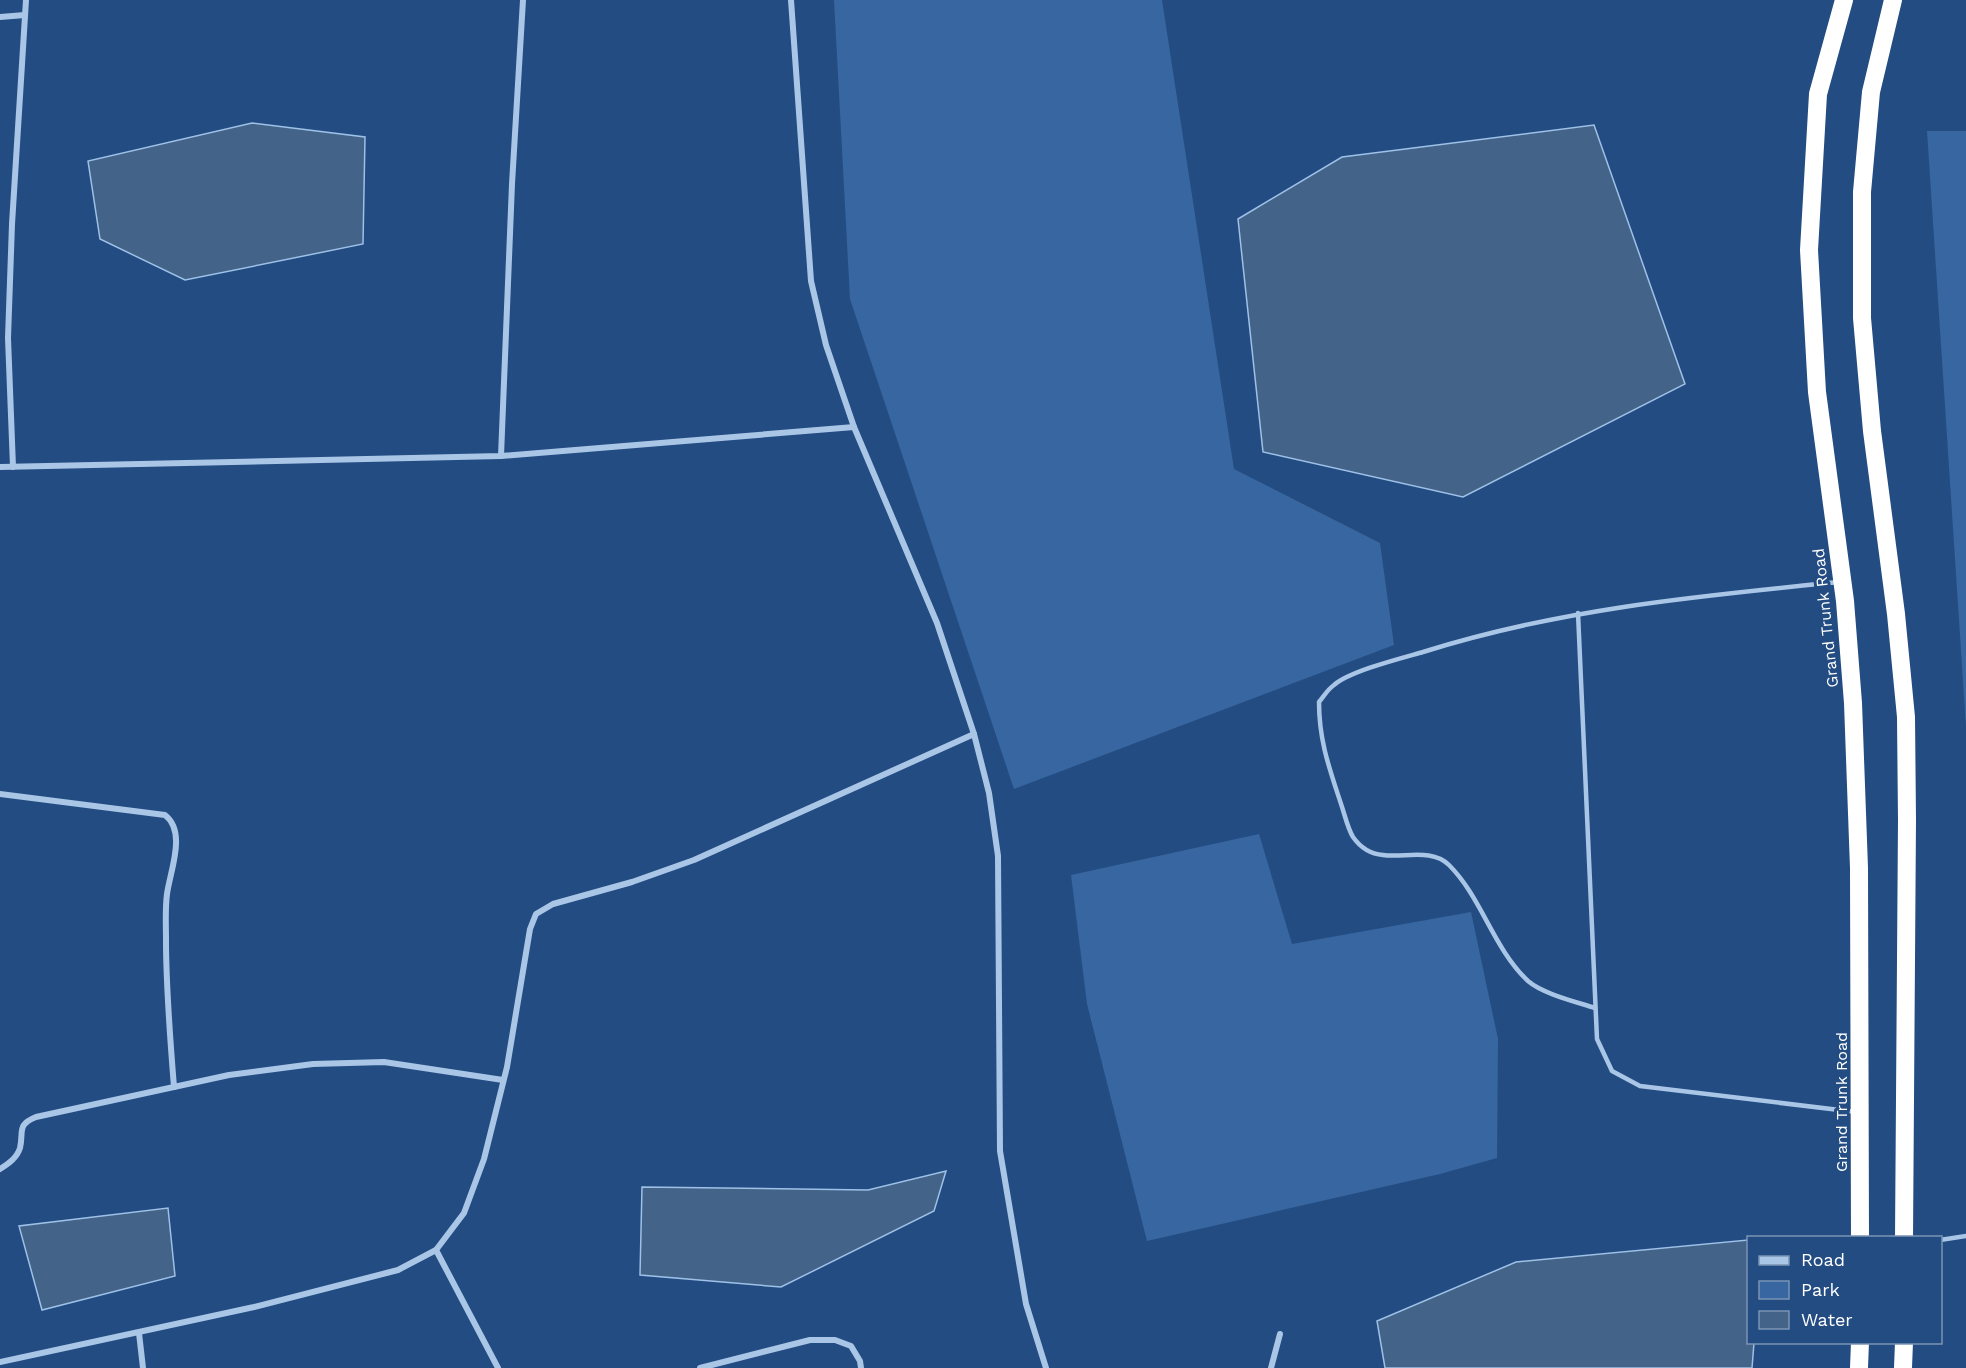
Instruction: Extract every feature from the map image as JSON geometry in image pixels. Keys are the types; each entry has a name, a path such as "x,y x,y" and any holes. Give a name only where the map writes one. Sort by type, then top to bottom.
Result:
{"highway":[{"name":"Grand Trunk Road","path":"1844,0 1818,94 1809,250 1817,392 1842,581 1853,703 1859,868 1860,1236"},
{"path":"1893,0 1871,92 1862,192 1862,318 1875,454 1896,614 1906,717 1904,1236"},
{"path":"1860,1344 1860,1368"},
{"path":"1903,1368 1904,1344"}],"street":[{"path":"13,467 8,338 12,224 26,0"},
{"path":"501,456 512,184 523,0"},
{"path":"791,0 811,281 826,345 854,427 937,623 974,734 989,793 998,856 1000,1150 1026,1304 1046,1368"},
{"path":"0,17 25,15"},
{"path":"0,467 501,456 854,427"},
{"path":"0,1362 254,1307 398,1270 436,1250 464,1213 484,1159 507,1066 530,929 536,914 554,904 632,882 694,860 974,734"},
{"path":"0,794 165,815 171,819 176,839 167,896 166,979 174,1087"},
{"path":"0,1168 10,1163 20,1149 21,1130 26,1121 229,1075 313,1064 384,1062 503,1080"},
{"path":"436,1250 498,1368"},
{"path":"139,1333 143,1368"},
{"path":"1271,1368 1280,1334"},
{"path":"700,1368 810,1340 835,1340 851,1346 860,1361 861,1368"}],"lane":[{"path":"1595,1008 1530,982 1507,956 1465,882 1446,862 1423,855 1384,856 1368,852 1352,837 1324,755 1319,727 1319,702 1335,684 1370,668 1472,636 1578,613 1677,598 1842,581"},
{"path":"1578,613 1597,1039 1612,1071 1640,1086 1861,1112"},
{"path":"1942,1240 1966,1236"}],"green space":[{"path":"834,0 1162,0 1234,469 1380,543 1394,645 1014,789 850,299"},
{"path":"1927,131 1966,131 1966,727"},
{"path":"1259,834 1292,944 1471,912 1498,1039 1497,1158 1440,1174 1147,1241 1087,1004 1071,875"}],"water":[{"path":"252,123 365,137 363,244 185,280 100,239 88,161"},
{"path":"1594,125 1685,384 1463,497 1263,452 1238,219 1342,157"},
{"path":"946,1171 934,1211 781,1287 640,1275 642,1187 868,1190"},
{"path":"168,1208 175,1276 42,1310 19,1226"},
{"path":"1747,1240 1747,1344 1754,1344 1752,1368 1385,1368 1377,1321 1516,1262"}]}
